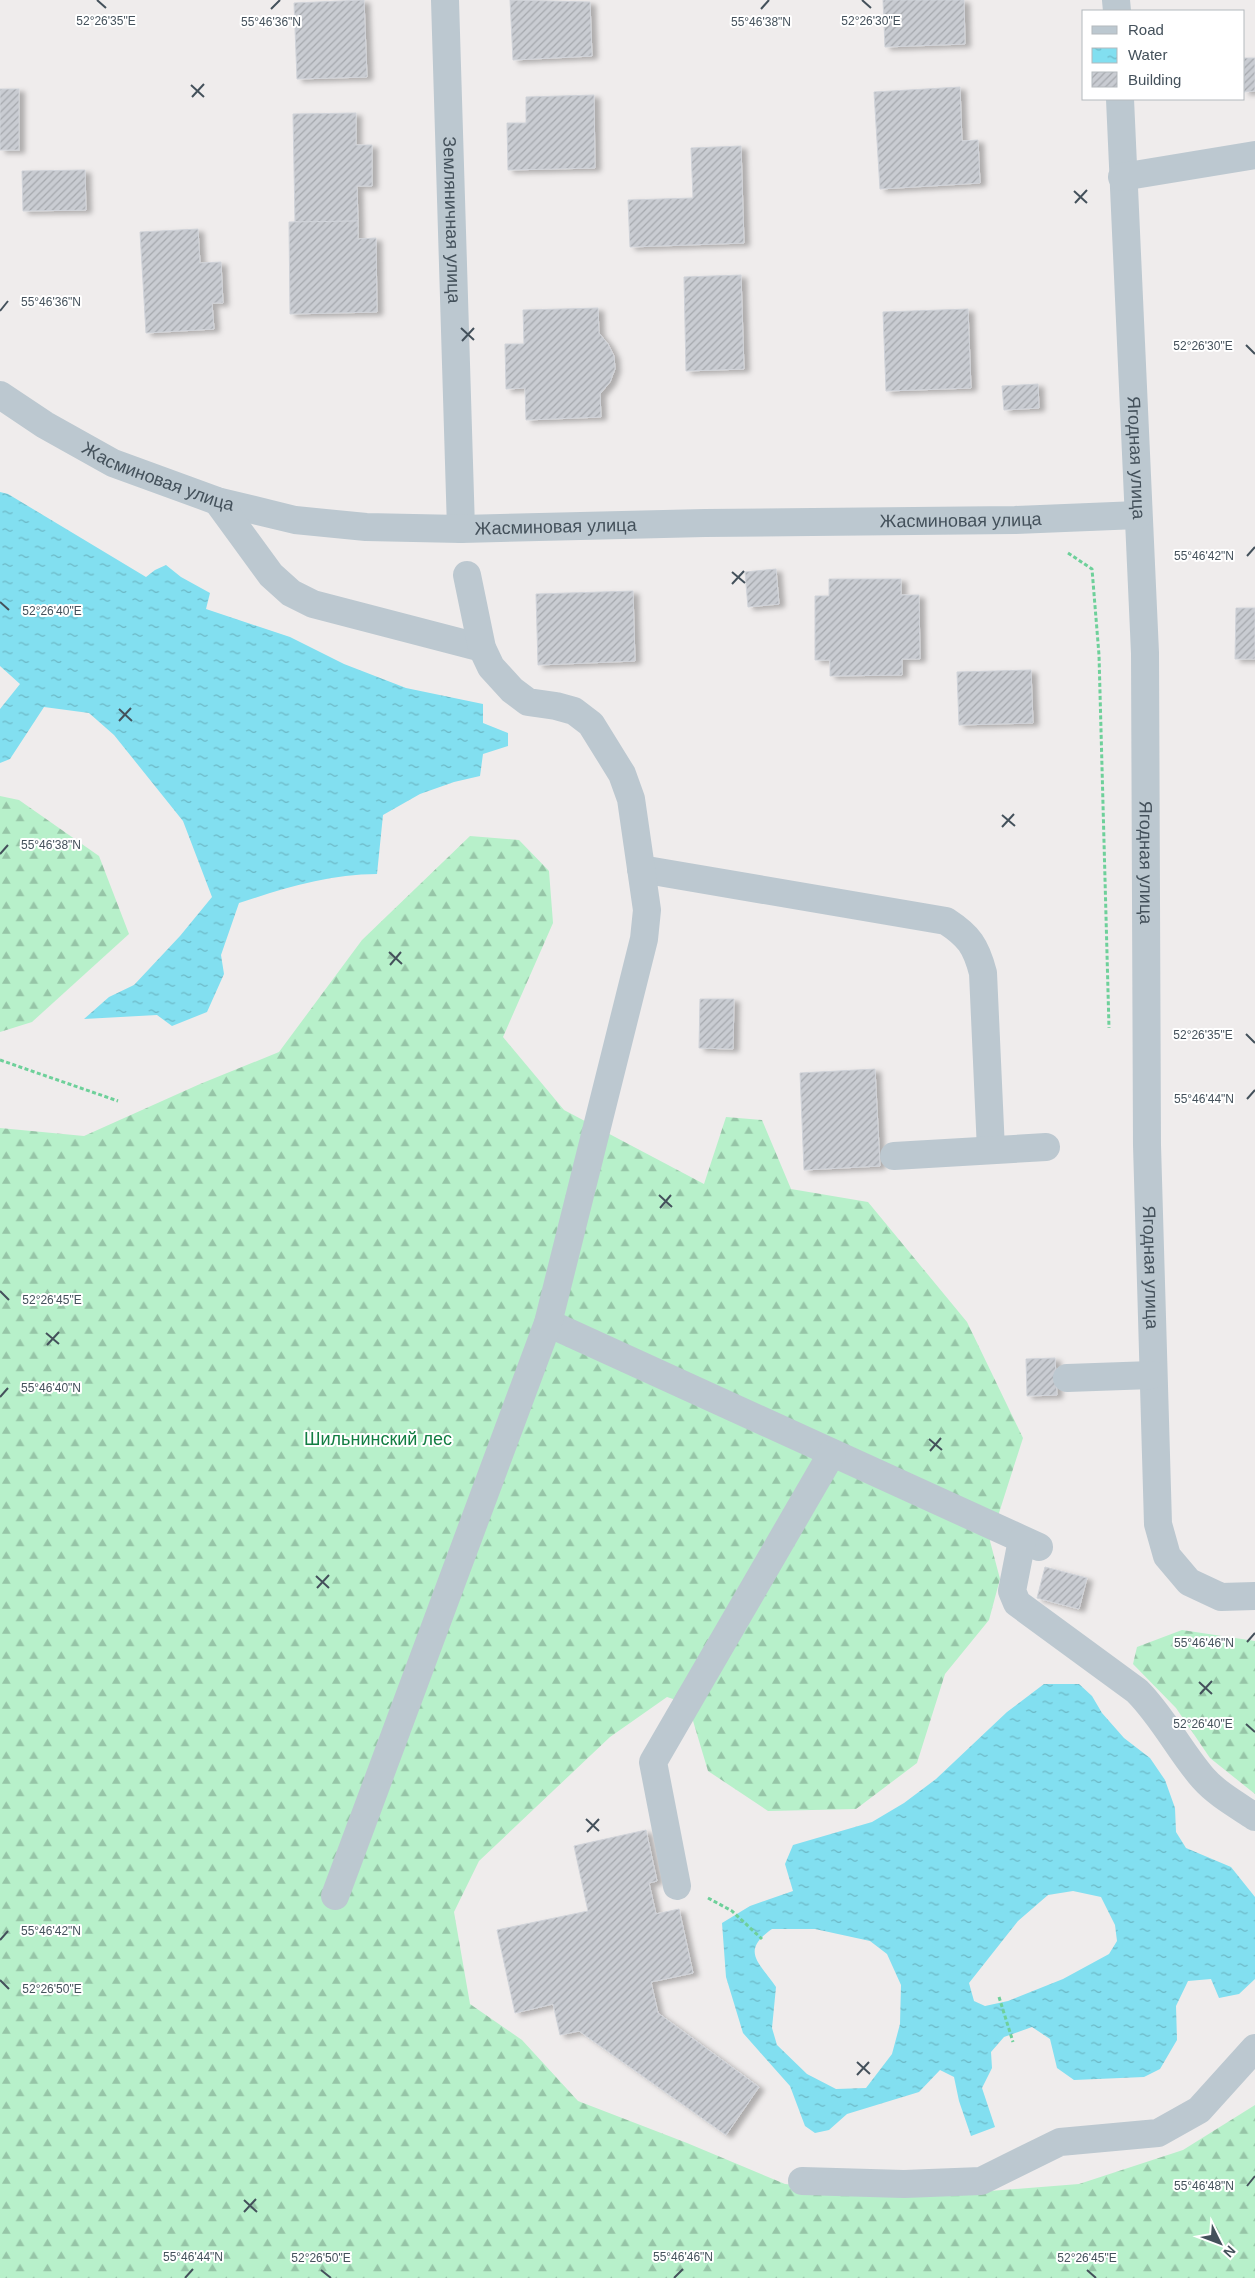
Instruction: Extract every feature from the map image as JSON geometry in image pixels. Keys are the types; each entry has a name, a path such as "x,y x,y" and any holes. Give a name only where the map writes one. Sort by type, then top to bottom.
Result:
{"street":[{"name":"Земляничная улица","path":"445,0 461,529"},
{"name":"Ягодная улица","path":"1120,100 1122,177 1146,653 1147,1145 1152,1375 1158,1524 1168,1556 1189,1582 1221,1597 1255,1596"},
{"path":"1122,177 1255,155"},
{"name":"Жасминовая улица","path":"0,395 45,425 113,463 217,501 295,520 366,527 461,529 705,523 1015,520 1138,515"},
{"path":"217,501 271,575 291,593 313,604 482,648"},
{"path":"335,1896 548,1323 644,939 646,910 641,869 631,798 622,774 591,724 574,711 528,702 512,690 490,667 482,648 467,575"},
{"path":"641,869 946,921 964,932 977,951 983,973 991,1150"},
{"path":"894,1156 1046,1147"},
{"path":"548,1323 1030,1544 1012,1592 1017,1603 1137,1691 1154,1708 1202,1777 1215,1790 1255,1817"},
{"path":"1067,1378 1152,1375"},
{"path":"677,1886 653,1762 832,1453"},
{"path":"802,2182 904,2184 981,2181 1060,2142 1158,2133 1199,2110 1255,2048"}],"path":[{"path":"0,1060 118,1101"},
{"path":"732,1911 762,1939"},
{"path":"999,1997 1013,2042"}],"green space":[{"path":"0,796 19,800 99,856 129,934 32,1022 0,1032"},
{"name":"Шильнинский лес","path":"470,836 519,840 549,871 553,923 503,1037 564,1110 704,1184 726,1117 762,1120 791,1189 868,1202 967,1322 1023,1438 990,1541 1000,1579 989,1620 945,1674 917,1763 856,1809 768,1811 708,1771 688,1704 667,1697 610,1737 479,1861 454,1912 470,2004 522,2040 578,2101 687,2143 785,2184 916,2197 1079,2184 1183,2150 1255,2105 1255,2278 0,2278 0,1128 84,1136 200,1084 279,1052 362,940"},
{"path":"1182,1630 1255,1641 1255,1794 1210,1758 1176,1708 1133,1664 1137,1647"}],"water":[{"path":"0,492 8,494 146,577 166,565 181,577 210,593 206,609 290,637 344,664 406,688 483,704 483,723 508,733 508,746 483,754 480,776 454,782 420,794 383,815 377,874 324,879 290,887 239,903 221,955 224,974 207,1012 172,1026 157,1015 84,1019 109,997 134,985 180,936 212,897 183,821 114,735 89,713 44,707 10,759 0,763 0,709 20,684 0,666"},
{"path":"1044,1684 1079,1684 1092,1696 1102,1713 1124,1738 1150,1758 1165,1780 1175,1808 1176,1832 1186,1848 1231,1867 1255,1897 1255,1979 1239,1994 1219,1998 1211,1979 1188,1981 1176,2006 1177,2040 1160,2069 1144,2077 1074,2080 1057,2068 1050,2039 1032,2027 1004,2037 991,2052 992,2068 982,2088 995,2127 971,2136 959,2101 954,2077 940,2070 919,2092 847,2114 829,2130 815,2133 805,2126 790,2086 743,2033 726,1977 722,1923 750,1906 793,1891 785,1864 793,1845 872,1822 904,1803 936,1779 1007,1712","holes":["1073,1891 1101,1897 1115,1925 1117,1941 1109,1954 1063,1979 1008,2001 985,2006 974,2001 969,1983 1018,1921 1048,1895","772,1929 815,1929 870,1941 887,1954 901,1985 900,2024 892,2054 866,2088 836,2089 807,2074 777,2045 772,2028 776,1987 759,1963 755,1950 762,1937"]}],"building":[{"path":"364,0 367,77 297,79 294,3"},
{"path":"510,0 590,2 592,56 513,60"},
{"path":"883,0 964,0 965,44 885,47"},
{"path":"1245,58 1255,58 1255,91 1245,92"},
{"path":"960,87 962,141 978,140 980,183 880,189 874,92"},
{"path":"0,89 19,89 19,150 0,150"},
{"path":"594,95 595,168 508,170 507,123 526,123 526,97"},
{"path":"356,113 356,145 372,145 372,186 357,186 358,221 295,222 293,114"},
{"path":"741,146 744,243 630,247 628,200 693,198 691,148"},
{"path":"85,170 86,210 23,211 22,171"},
{"path":"358,221 358,239 376,238 377,312 290,314 289,222"},
{"path":"198,229 200,263 221,262 223,303 212,303 214,329 146,333 140,232"},
{"path":"741,275 744,369 686,371 684,277"},
{"path":"598,308 599,333 608,344 614,356 615,369 610,382 600,394 601,417 526,420 525,388 506,389 505,344 524,344 523,310"},
{"path":"968,309 971,388 886,391 883,312"},
{"path":"1038,384 1039,408 1004,410 1002,386"},
{"path":"776,569 779,604 748,607 745,572"},
{"path":"829,579 901,579 901,595 919,595 920,659 902,659 902,675 830,676 830,660 815,660 815,596 829,596"},
{"path":"633,591 635,661 538,665 536,594"},
{"path":"1236,608 1255,608 1255,659 1235,659"},
{"path":"1031,670 1033,723 959,725 957,672"},
{"path":"700,999 734,999 733,1049 699,1048"},
{"path":"875,1069 880,1166 804,1170 800,1073"},
{"path":"1055,1358 1057,1395 1027,1396 1026,1359"},
{"path":"1045,1567 1087,1578 1079,1609 1037,1598"},
{"path":"646,1830 657,1881 649,1883 656,1914 679,1909 693,1973 651,1982 658,2013 759,2087 726,2135 579,2031 560,2035 553,2004 515,2013 497,1930 588,1911 574,1846"}]}
